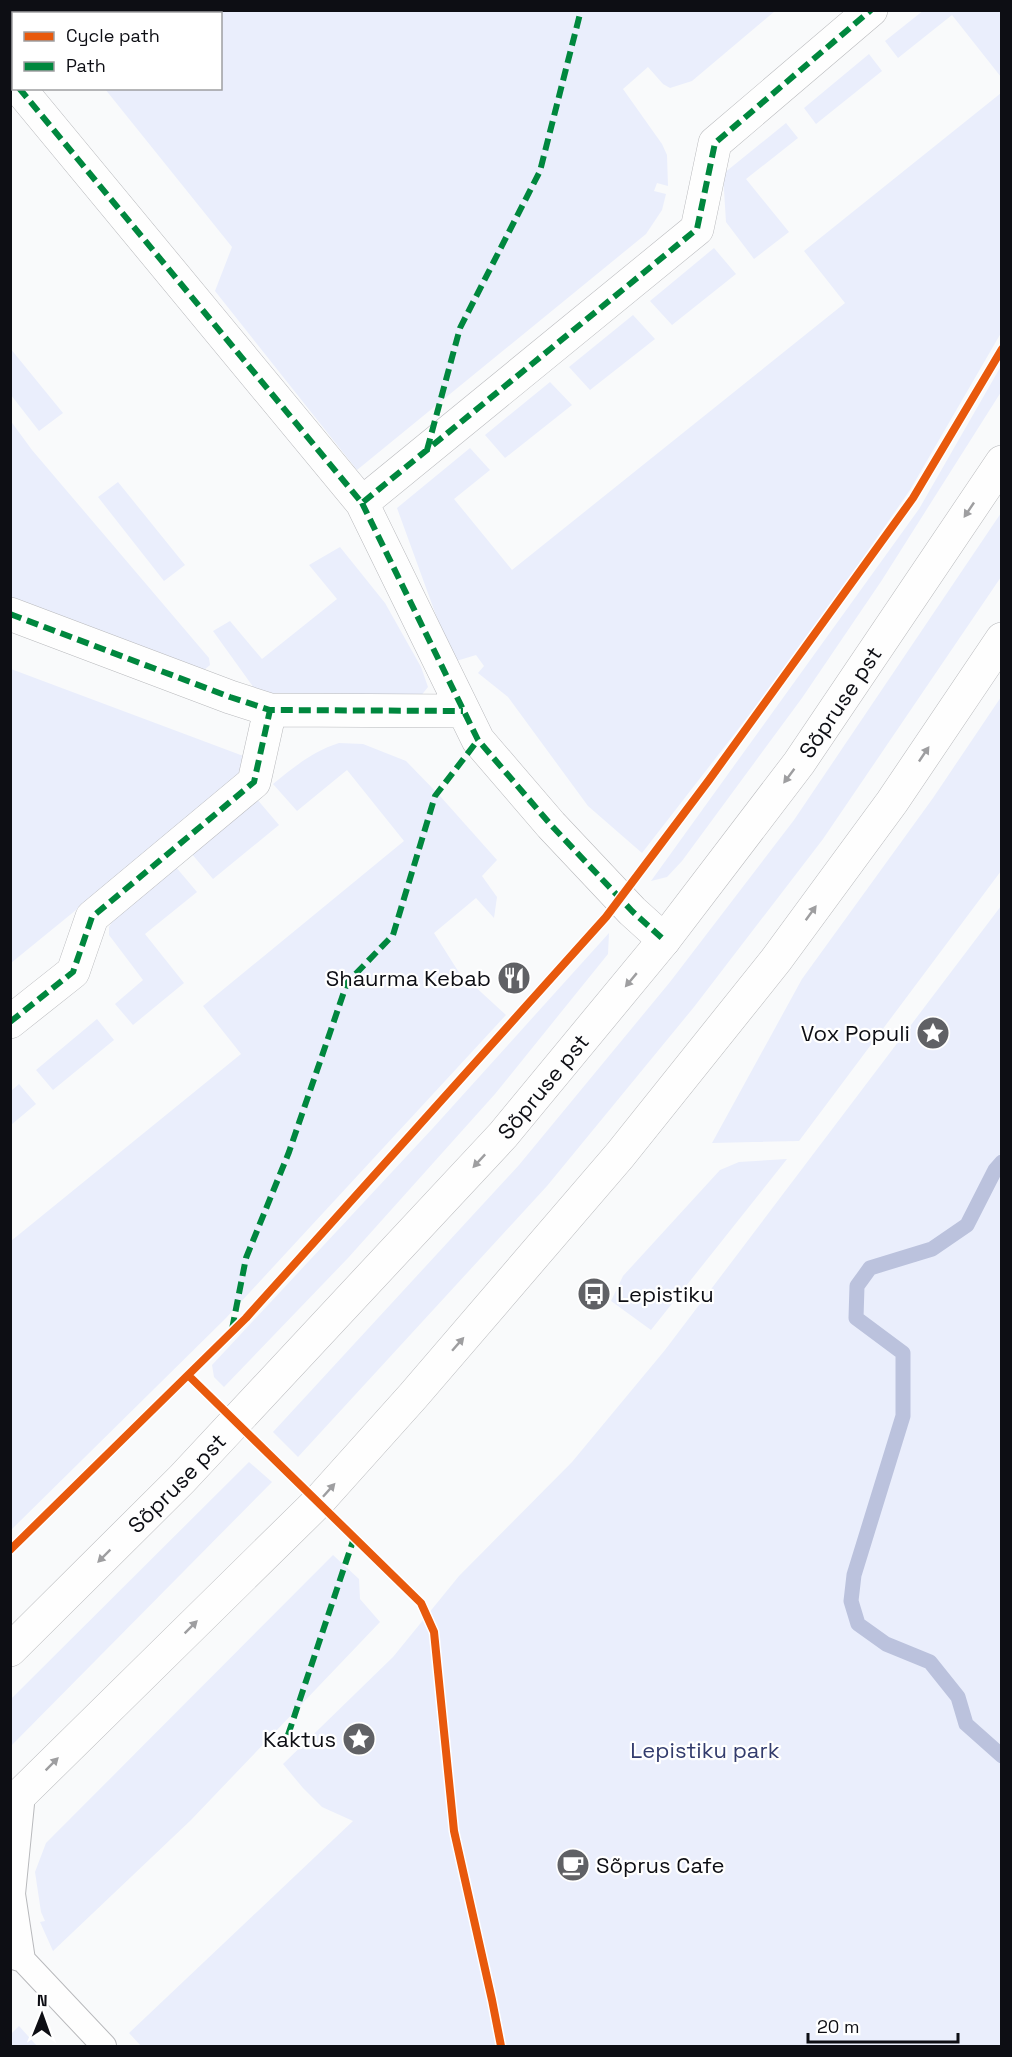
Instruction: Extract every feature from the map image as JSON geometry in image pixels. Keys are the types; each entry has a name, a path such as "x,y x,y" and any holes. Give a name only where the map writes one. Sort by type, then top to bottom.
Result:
{"main road":[{"path":"362,503 697,229 715,143 871,10"},
{"path":"21,90 362,503 478,740 551,825 632,911 664,940"},
{"name":"Sõpruse pst","path":"10,1650 182,1479 503,1135 664,940 799,763 1002,462"},
{"path":"10,614 270,710 463,711"},
{"path":"17,1799 318,1502 413,1396 620,1155 776,960 892,802 1002,639"},
{"path":"10,1022 73,972 92,917 254,782 270,710"}],"lane":[{"path":"17,1799 13,1894 17,1958 104,2046"}],"green space":[{"path":"924,10 1001,11 1001,77 952,15 898,58 885,41"},
{"path":"775,11 692,81 670,88 663,84 648,67 623,89 662,144 667,155 668,186 657,183 654,191 666,194 662,210 646,234 357,470 215,291 232,247 106,90 222,90 222,12 44,12"},
{"path":"869,54 882,71 816,124 804,108"},
{"path":"1001,93 1001,333 910,490 795,656 642,853 588,806 508,697 478,673 484,666 476,655 453,662 397,508 470,448 490,470 454,499 512,570 845,303 804,251"},
{"path":"786,123 798,138 746,179 789,232 754,259 726,222 723,174"},
{"path":"714,248 736,274 672,325 650,301"},
{"path":"633,315 655,339 590,390 569,367"},
{"path":"10,348 63,413 39,431 11,395"},
{"path":"1001,366 1001,392 882,580 802,698 682,861 667,877 651,881 919,509"},
{"path":"550,382 572,405 505,458 485,435"},
{"path":"10,420 32,450 209,658 210,665 204,670 11,601"},
{"path":"118,482 185,565 164,581 98,497"},
{"path":"1001,513 1001,577 823,839 694,1007 547,1186 298,1457 273,1432 519,1165 670,982 794,820"},
{"path":"340,547 385,603 421,667 428,687 420,697 270,693 254,688 213,631 230,621 262,659 337,599 309,565"},
{"path":"11,669 246,757 238,778 11,963"},
{"path":"1001,697 1001,871 799,1141 712,1143 802,979 933,798"},
{"path":"339,743 363,744 406,761 497,860 482,876 497,897 494,918 476,898 434,933 458,971 506,1015 226,1318 11,1530 11,1241 241,1054 203,1006 404,841 347,770 297,811 273,784 312,755"},
{"path":"256,798 279,825 213,879 191,853"},
{"path":"175,866 197,892 145,934 184,983 133,1025 115,1004 143,980 109,935 109,927 114,919"},
{"name":"Lepistiku park","path":"1001,906 1001,2046 141,2046 129,2033 353,1821 322,1807 283,1764 393,1657 459,1576 572,1462 665,1350"},
{"path":"609,933 608,954 495,1094 348,1258 224,1387 214,1377 212,1365 433,1128"},
{"path":"97,1019 114,1040 53,1090 36,1070"},
{"path":"19,1084 36,1104 11,1125 11,1091"},
{"path":"787,1159 651,1330 611,1301 623,1276 720,1170 739,1162"},
{"path":"249,1462 272,1482 11,1746 11,1699"},
{"path":"333,1555 359,1579 360,1599 380,1622 191,1820 53,1951 40,1922 45,1921 41,1912 35,1872 46,1843"},
{"path":"19,2026 37,2046 11,2046 11,2034"}],"waterway":[{"path":"1002,1162 995,1170 967,1225 932,1249 870,1268 857,1286 856,1318 903,1353 903,1416 854,1575 851,1601 858,1624 886,1644 930,1662 958,1697 966,1724 1002,1756"}],"marked path":[{"path":"427,450 460,328 540,171 581,10"},
{"path":"21,90 362,503 697,229 715,143 871,10"},
{"path":"362,503 478,740 551,825 632,911 664,940"},
{"path":"10,614 270,710 463,711"},
{"path":"10,1022 73,972 92,917 254,782 270,710"},
{"path":"232,1329 246,1258 289,1152 347,983 393,935 435,796 478,740"},
{"path":"288,1735 354,1538"}],"cycle path":[{"path":"10,1550 246,1318 606,917 709,780 913,498 1002,349"},
{"path":"189,1376 421,1603 434,1632 454,1831 501,2046"}],"place":[{"name":"Shaurma Kebab","path":"514,978"},
{"name":"Vox Populi","path":"933,1033"},
{"name":"Lepistiku","path":"594,1294"},
{"name":"Kaktus","path":"359,1739"},
{"name":"Sõprus Cafe","path":"573,1865"}]}
